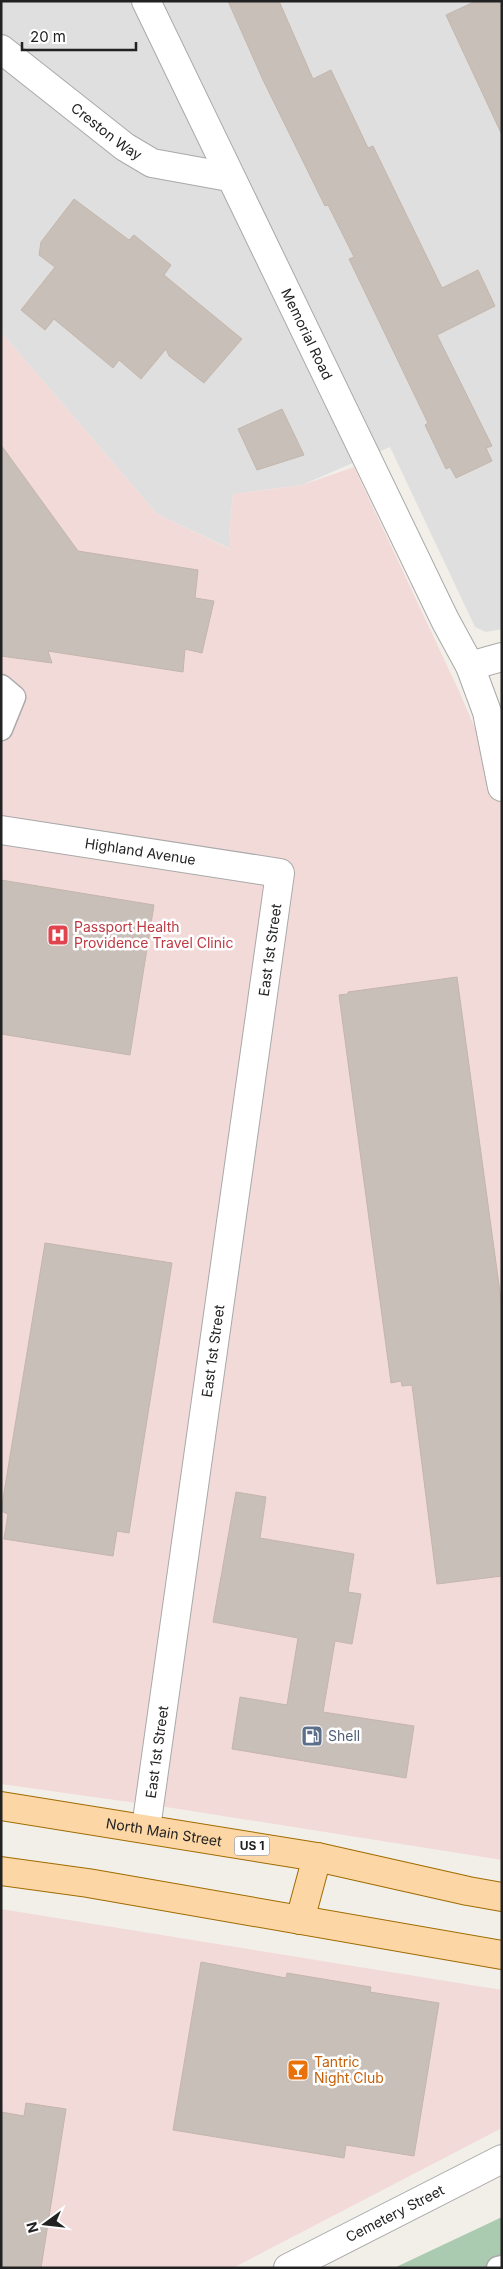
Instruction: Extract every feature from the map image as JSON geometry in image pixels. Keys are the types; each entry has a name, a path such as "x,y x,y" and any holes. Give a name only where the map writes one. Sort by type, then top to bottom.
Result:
{"main road":[{"name":"North Main Street","path":"1,1806 317,1857 468,1891 502,1896"},
{"path":"300,1920 317,1857"},
{"path":"1,1871 502,1955"}],"street":[{"name":"Memorial Road","path":"146,1 229,177 445,620 470,666 487,712 502,787"},
{"name":"Creston Way","path":"1,49 125,147 152,163 229,177"},
{"path":"470,666 502,658"},
{"name":"Highland Avenue","path":"1,830 280,873"},
{"name":"East 1st Street","path":"146,1828 280,873"},
{"name":"Cemetery Street","path":"288,2268 502,2160"}],"lane":[{"path":"1,686 14,697 1,729"}],"shaded area":[{"path":"1,1 502,1 502,629 486,632 475,627 390,447 302,485 233,494 229,535 231,549 157,514 1,332"},
{"path":"1,332 157,514 230,549 229,535 233,494 302,485 354,467 459,691 502,791 502,1860 179,1809 1,1784"},
{"path":"1,1909 502,1990 502,2128 233,2268 1,2268"}],"green space":[{"path":"502,2217 502,2268 394,2268"}],"building":[{"path":"228,1 279,1 313,79 331,70 368,148 373,146 442,288 478,270 495,306 437,335 492,446 486,448 492,461 456,478 450,467 446,469 425,425 428,423 349,259 354,257 328,205 325,206 263,80"},
{"path":"476,1 502,1 502,135 446,15"},
{"path":"74,199 129,240 134,235 171,265 164,275 242,339 204,383 169,356 166,349 141,379 119,360 113,368 54,319 45,330 21,310 55,267 39,255 41,242"},
{"path":"282,409 304,455 257,470 238,429"},
{"path":"1,445 78,551 198,570 195,598 214,601 202,653 185,649 183,672 48,651 52,663 1,656"},
{"path":"1,880 154,905 130,1055 1,1034"},
{"path":"457,977 502,1307 502,1576 437,1584 412,1385 402,1386 401,1381 391,1383 339,995 348,994 348,992"},
{"path":"45,1243 172,1263 129,1533 117,1531 113,1556 4,1539 8,1514 1,1511"},
{"path":"236,1492 266,1497 260,1538 354,1554 348,1592 361,1594 352,1644 335,1641 323,1712 414,1726 406,1778 232,1749 240,1697 287,1705 298,1638 213,1622"},
{"path":"201,1962 286,1978 287,1973 371,1987 370,1992 439,2003 414,2156 346,2145 344,2158 173,2130"},
{"path":"26,2103 66,2109 41,2268 1,2268 1,2112 24,2116"}],"place":[{"name":"Passport Health Providence Travel Clinic","path":"58,935"},
{"name":"Shell","path":"312,1736"},
{"name":"Tantric Night Club","path":"298,2070"}]}
